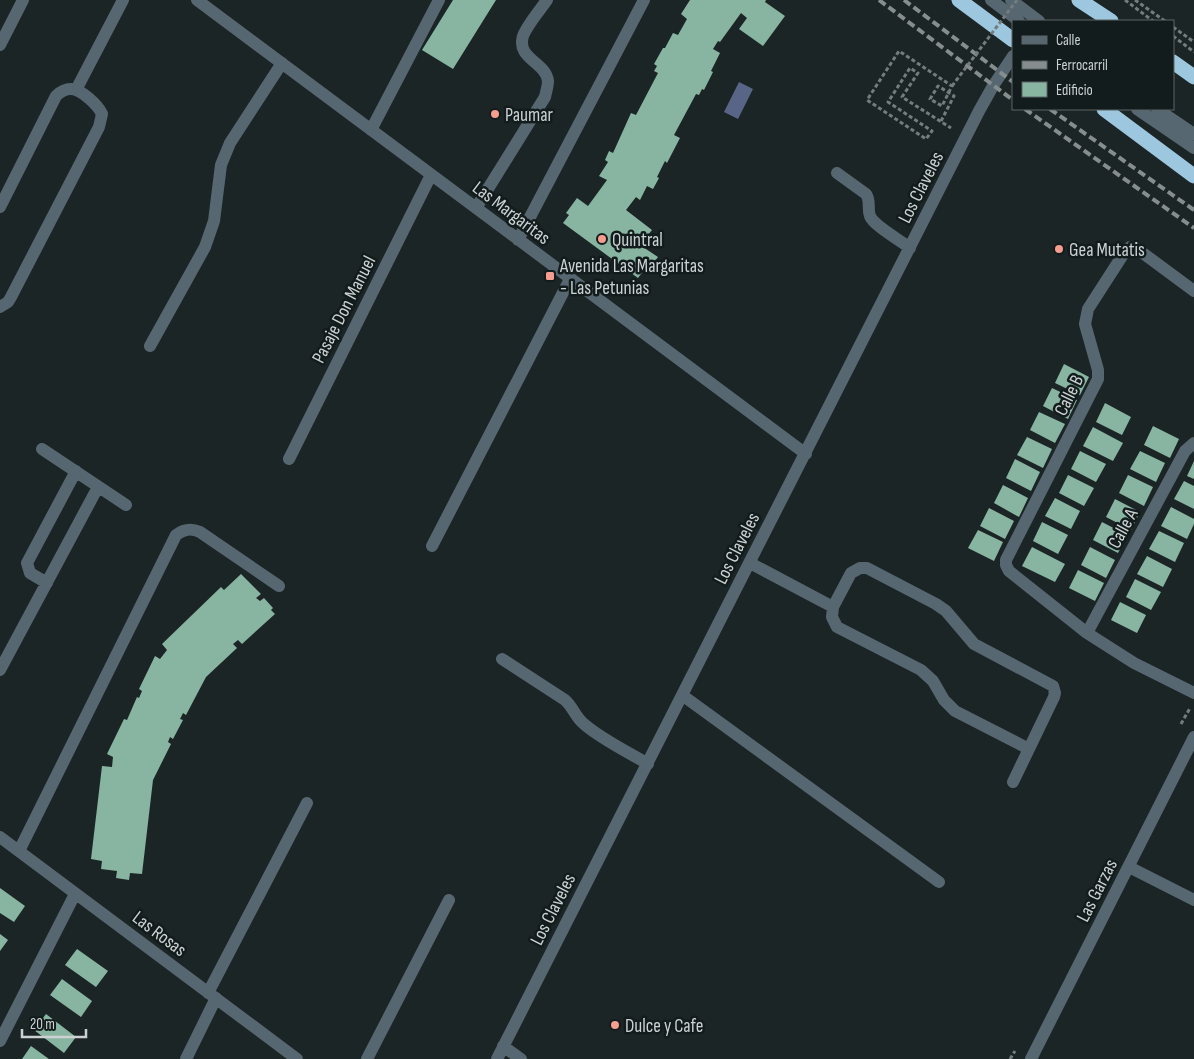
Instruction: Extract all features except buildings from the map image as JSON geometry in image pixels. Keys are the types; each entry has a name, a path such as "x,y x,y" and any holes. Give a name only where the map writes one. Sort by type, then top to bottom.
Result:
{"highway":[{"path":"959,0 1012,39"},
{"path":"1080,0 1110,20"},
{"path":"1174,63 1194,77"},
{"path":"1105,110 1194,176"}],"street":[{"path":"0,45 23,0"},
{"path":"76,90 123,0"},
{"name":"Las Margaritas","path":"197,0 806,454"},
{"path":"371,130 439,0"},
{"path":"476,208 545,97 548,81 542,70 527,56 522,46 524,35 547,0"},
{"path":"518,240 644,0"},
{"path":"991,0 1019,20"},
{"path":"1011,0 1038,20"},
{"name":"Los Claveles","path":"497,1059 984,103 1012,58"},
{"path":"150,346 208,240 214,221 221,166 230,143 282,63"},
{"path":"0,206 56,96 65,90 76,90 96,104 102,114 102,120 12,297 0,307"},
{"path":"1138,110 1194,148"},
{"path":"1158,110 1194,134"},
{"path":"837,173 869,198 869,214 873,221 910,248"},
{"name":"Pasaje Don Manuel","path":"288,459 431,175"},
{"name":"Calle B","path":"1087,633 1009,571 1006,560 1098,379 1098,370 1085,324 1088,310 1126,250 1130,247 1136,248 1194,291"},
{"path":"432,546 570,279"},
{"name":"Calle A","path":"1087,633 1185,451 1194,443"},
{"path":"42,449 126,505"},
{"path":"46,583 30,573 27,563 76,471"},
{"path":"0,670 98,487"},
{"path":"19,851 176,535 185,530 196,530 279,586"},
{"path":"750,563 833,607"},
{"path":"1013,782 1029,749 1054,697 1055,689 1053,686 974,644 946,611 936,604 873,571 860,568 851,573 833,607 832,617 838,627 921,670 933,681 944,700 955,711 1029,749"},
{"path":"1087,633 1134,663 1194,693"},
{"path":"502,659 565,700 579,719 589,728 648,764"},
{"path":"682,695 939,882"},
{"name":"Las Garzas","path":"1031,1059 1194,737"},
{"path":"186,1059 212,995 307,803"},
{"name":"Las Rosas","path":"0,837 297,1059"},
{"path":"1128,867 1194,900"},
{"path":"0,1041 75,894"},
{"path":"367,1059 449,900"},
{"path":"503,1046 521,1059"}],"path":[{"path":"941,121 954,96 946,91 938,86 930,99 942,106 949,93 952,86 1017,0"},
{"path":"1125,0 1152,20"},
{"path":"1135,0 1164,20"},
{"path":"1174,28 1194,42"},
{"path":"1174,37 1194,52"},
{"path":"949,136 952,128 902,97 918,73 910,68 888,102 932,131 926,139 866,100 899,50 952,86"}],"water":[{"path":"739,82 753,89 738,119 724,112"}],"railway":[{"path":"879,0 1012,99"},
{"path":"904,0 1012,81"},
{"path":"1026,110 1194,228"},
{"path":"1051,110 1194,210"}],"place":[{"name":"Paumar","path":"495,114"},
{"name":"Quintral","path":"602,239"},
{"name":"Gea Mutatis","path":"1059,249"},
{"name":"Avenida Las Margaritas - Las Petunias","path":"550,276"},
{"name":"Dulce y Cafe","path":"615,1025"}]}
